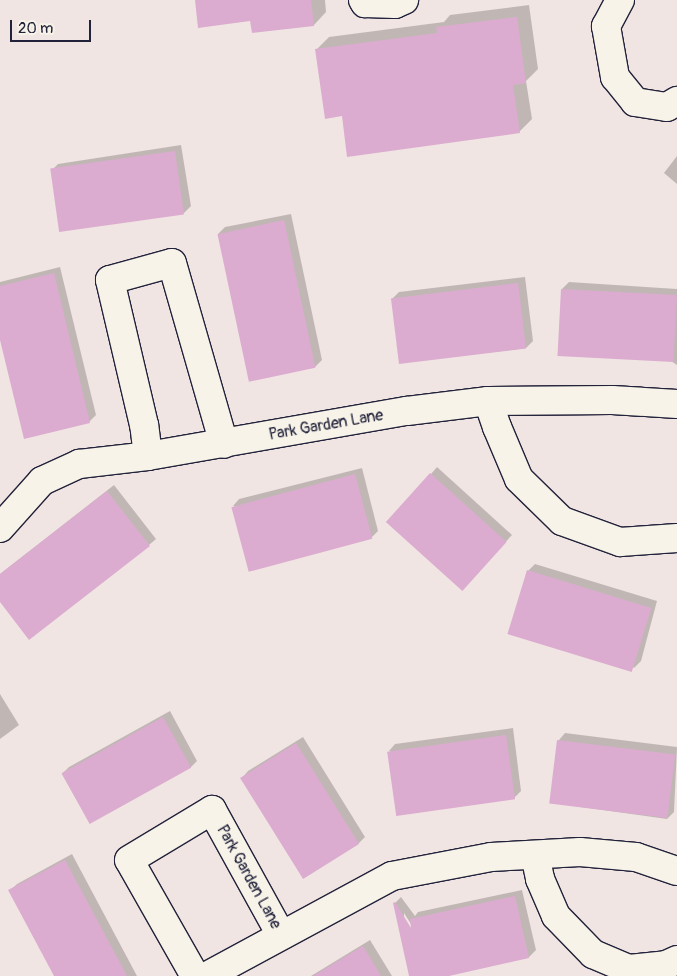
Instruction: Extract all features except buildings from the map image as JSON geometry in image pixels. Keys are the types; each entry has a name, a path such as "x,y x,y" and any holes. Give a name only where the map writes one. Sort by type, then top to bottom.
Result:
{"street":[{"path":"362,0 365,2 395,4 404,0"},
{"path":"620,0 606,26 615,77 636,102 668,107 677,101"},
{"path":"148,456 144,425 110,280 172,263 224,444"},
{"name":"Park Garden Lane","path":"0,528 42,481 79,464 148,456 407,411 488,401 612,400 677,404"},
{"path":"488,401 520,479 562,522 620,542 677,538"},
{"name":"Park Garden Lane","path":"195,976 129,860 212,810 281,935"},
{"name":"Park Garden Lane","path":"207,976 392,876 491,857 580,852 636,857 677,871"},
{"path":"535,855 540,879 556,916 593,954 629,969 666,965 677,960"}]}
